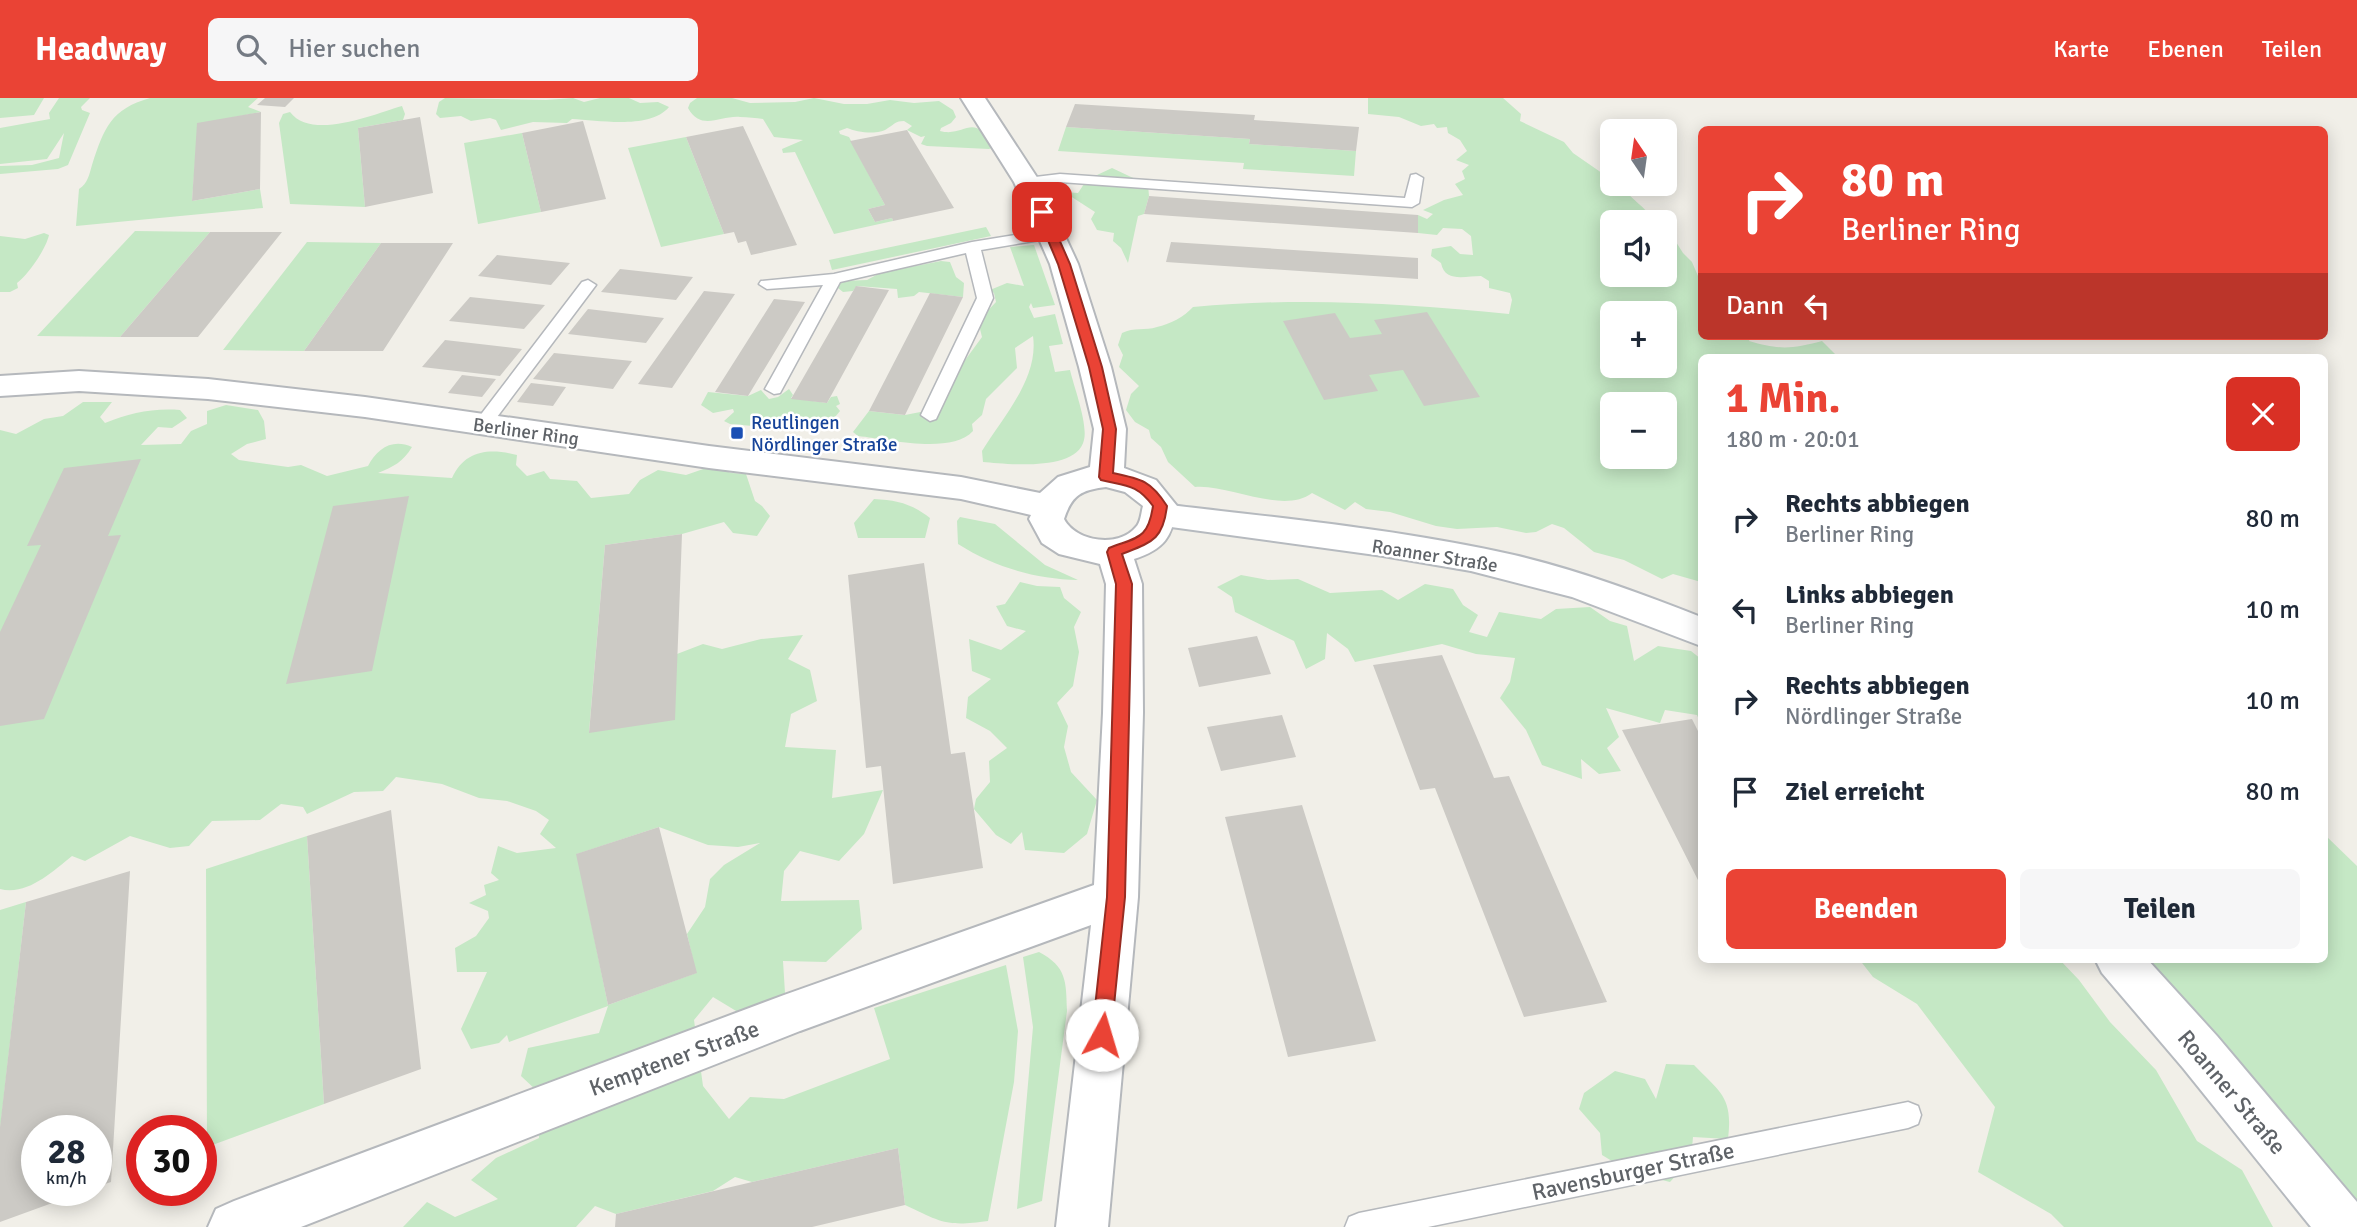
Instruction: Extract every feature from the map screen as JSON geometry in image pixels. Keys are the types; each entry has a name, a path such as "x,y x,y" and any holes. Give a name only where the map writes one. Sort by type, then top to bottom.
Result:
{"street":[{"path":"973,98 1027,182 1053,234 1096,367 1110,429 1106,477"},
{"name":"Berliner Ring","path":"0,386 79,380 170,385 365,407 709,457 961,488 1049,507"},
{"path":"1106,477 1137,483 1148,489 1160,506 1157,527 1147,539 1114,552 1076,549 1061,541 1051,530 1047,518 1049,507 1058,493 1072,484 1106,477"},
{"name":"Roanner Straße","path":"1160,516 1438,553 1503,566 1634,605 1698,631"},
{"path":"1082,1227 1116,897 1124,584 1114,552"},
{"name":"Kemptener Straße","path":"234,1227 607,1082 1015,931 1116,897"},
{"name":"Roanner Straße","path":"2122,963 2200,1052 2344,1227"}],"lane":[{"path":"1027,182 1060,178 1412,203 1416,178"},
{"path":"767,284 834,279 972,247 1053,234"},
{"path":"930,415 985,298 972,247"},
{"path":"774,389 834,279"},
{"path":"482,425 588,285"},
{"name":"Ravensburger Straße","path":"1359,1227 1908,1115"}],"green space":[{"path":"0,98 44,98 34,115 0,118"},
{"path":"59,98 90,98 81,107 90,113 68,165 58,169 0,174 0,166 32,165 59,158 64,133 47,159 0,164 0,128 50,119 49,113"},
{"path":"150,98 258,98 248,107 261,112 198,124 192,201 260,189 263,208 76,226 79,189 88,178 105,130 126,108"},
{"path":"445,98 573,98 584,102 600,98 629,98 640,103 658,102 669,107 649,119 637,121 572,119 567,123 533,122 501,130 496,120 490,118 471,121 461,116 440,118 436,114 439,102"},
{"path":"697,98 732,98 750,103 795,102 814,98 844,104 890,100 914,103 939,101 953,110 956,117 940,131 974,128 987,136 994,147 927,146 921,144 925,136 921,137 907,130 912,126 904,121 873,133 847,128 839,131 849,137 885,205 868,209 875,222 892,218 893,221 834,234 795,152 783,153 782,149 803,140 774,137 763,119 699,119 688,108"},
{"path":"1368,98 1503,98 1521,114 1520,121 1564,142 1573,153 1600,172 1600,196 1630,196 1646,210 1600,210 1600,287 1677,287 1677,244 1692,262 1698,276 1698,340 1749,340 1777,347 1794,347 1822,341 1835,354 1698,354 1698,581 1673,574 1662,579 1624,560 1594,552 1564,528 1552,524 1536,532 1526,533 1497,527 1457,529 1436,526 1390,512 1366,509 1355,502 1345,510 1312,493 1300,499 1286,501 1209,487 1195,487 1168,462 1161,447 1151,438 1149,430 1135,422 1126,410 1131,394 1139,386 1119,367 1123,355 1118,345 1122,333 1167,324 1193,307 1312,302 1430,307 1509,314 1512,300 1510,293 1489,288 1489,281 1481,276 1451,276 1441,263 1431,256 1432,249 1451,246 1460,254 1473,255 1471,236 1462,229 1443,228 1437,235 1418,233 1418,215 1427,219 1433,214 1423,210 1463,195 1455,184 1465,179 1462,171 1469,165 1456,160 1467,151 1460,140 1448,133 1447,127 1437,128 1434,124 1421,126 1399,117 1368,114"},
{"path":"402,106 405,114 403,120 358,128 365,207 290,204 279,123 283,114 290,112 300,120 328,125 360,119"},
{"path":"1066,127 1250,139 1249,144 1356,151 1354,176 1243,169 1244,163 1058,151"},
{"path":"522,133 541,212 478,224 464,143"},
{"path":"686,137 724,234 661,247 628,148"},
{"path":"1112,168 1148,185 1149,196 1144,214 1138,216 1128,263 1121,248 1113,241 1114,233 1097,230 1091,219 1095,212 1064,192 1078,193 1084,184 1096,182 1097,175"},
{"path":"986,227 991,236 832,270 829,260"},
{"path":"135,231 210,232 120,337 37,336"},
{"path":"44,233 49,235 44,247 31,268 17,283 18,288 10,292 0,292 0,236 25,239"},
{"path":"307,242 381,243 304,351 223,350"},
{"path":"1034,245 1055,305 1033,308 1031,303 1029,307 1034,318 1055,314 1063,344 1049,346 1055,372 1070,370 1085,433 1079,450 1055,462 1040,464 983,462 982,451 1018,396 1031,367 1033,336 1015,348 1017,368 986,399 982,415 972,424 973,431 963,438 935,444 918,444 858,436 853,432 869,411 905,415 941,408 963,363 982,337 978,321 996,302 994,293 990,290 1007,283 1024,286 1010,247"},
{"path":"941,261 950,262 956,277 964,283 963,297 919,292 914,296 898,298 897,289 857,286 853,291 843,292 838,288 842,281 867,280 880,273"},
{"path":"789,389 793,395 791,398 827,403 831,397 837,396 840,404 836,406 840,411 835,417 821,418 818,427 811,431 730,424 724,421 734,412 733,409 713,413 701,405 708,392 748,396 761,390 769,399 778,397"},
{"path":"83,402 112,402 100,417 105,423 141,412 180,410 187,418 172,428 158,427 141,445 181,444 191,431 207,424 207,411 226,405 258,410 264,421 266,439 247,444 231,454 239,460 288,467 301,465 327,476 368,466 376,454 392,444 412,447 405,457 378,473 452,478 464,462 479,453 507,453 517,455 516,465 527,476 544,471 550,479 577,481 591,498 629,494 640,480 658,470 686,475 709,467 746,474 755,501 770,516 757,536 733,533 724,522 682,534 605,545 589,732 677,654 703,644 722,649 761,639 803,635 788,659 810,670 817,701 791,714 785,747 836,750 832,798 883,790 864,834 839,861 800,851 784,871 781,901 859,900 862,929 826,962 783,961 785,993 761,1026 713,997 694,1020 703,1086 729,1119 750,1097 784,1099 890,1059 874,1008 1006,965 1018,1031 1014,1082 988,1221 944,1222 905,1205 898,1148 752,1182 735,1177 713,1191 616,1214 595,1206 576,1227 403,1227 427,1202 455,1217 498,1199 471,1180 496,1158 539,1138 537,1091 521,1076 528,1048 599,1033 608,1006 509,1042 507,1035 499,1043 471,1049 461,1029 487,972 457,972 455,948 476,936 489,918 488,911 469,903 486,895 484,885 499,880 491,873 498,846 517,853 556,848 540,834 549,820 536,811 507,801 479,798 442,784 396,777 383,791 354,792 307,814 303,807 281,804 260,820 212,821 189,846 170,848 130,836 85,861 72,856 29,886 0,889 0,430 16,434 44,419 63,416","holes":["659,827 708,845 738,847 760,843 724,865 710,879 705,907 687,934 696,973 608,1005 577,854"]},
{"path":"874,499 904,504 930,518 925,538 858,538 854,523"},
{"path":"960,517 995,524 1045,565 1078,580 1015,570 972,552 958,544 957,521"},
{"path":"1241,575 1268,580 1298,579 1330,593 1382,590 1398,600 1425,584 1453,589 1463,605 1478,615 1469,632 1487,637 1499,612 1541,619 1556,609 1590,607 1610,621 1627,626 1634,661 1658,646 1691,651 1698,657 1698,717 1665,710 1660,723 1606,708 1619,737 1607,748 1621,771 1599,774 1581,759 1582,779 1542,765 1526,730 1500,698 1510,682 1515,658 1476,654 1442,644 1355,662 1348,649 1327,633 1325,659 1306,669 1294,641 1235,612 1232,597 1217,587"},
{"path":"1020,582 1060,587 1064,598 1081,612 1074,627 1079,652 1073,686 1057,703 1068,726 1064,747 1071,772 1097,800 1087,834 1064,853 1025,850 1022,832 1011,844 996,835 974,809 976,799 990,782 989,761 1007,748 990,731 966,718 968,697 991,679 972,671 969,639 1001,650 1026,631 1007,626 996,606 1005,604"},
{"path":"307,836 324,1104 217,1143 217,1115 207,1115 206,869"},
{"path":"2328,838 2357,866 2357,1227 2122,963 2328,963"},
{"path":"26,902 0,1130 0,910"},
{"path":"1039,952 1060,969 1065,983 1067,1011 1042,1201 1017,1209 1033,1027 1023,957"},
{"path":"1862,963 2063,963 2110,1022 2156,1070 2197,1141 2242,1170 2273,1227 2064,1227 2051,1214 1978,1172 1995,1107 1917,1004 1873,977"},
{"path":"1666,1064 1694,1065 1723,1097 1729,1114 1728,1139 1693,1137 1691,1159 1670,1182 1630,1172 1602,1155 1600,1133 1579,1109 1584,1093 1615,1071 1645,1079 1656,1099"}],"building":[{"path":"265,98 294,98 285,107 257,105"},
{"path":"1075,104 1255,115 1254,120 1359,127 1356,151 1249,144 1250,139 1066,127"},
{"path":"261,112 260,189 192,201 197,123"},
{"path":"420,117 433,193 365,207 358,128"},
{"path":"583,121 606,199 541,212 522,133"},
{"path":"743,126 797,245 751,255 746,241 738,243 734,232 724,234 686,137"},
{"path":"907,130 954,208 893,221 892,218 875,222 868,209 885,205 850,141"},
{"path":"1149,196 1418,215 1418,233 1144,214"},
{"path":"210,232 282,232 198,337 120,337"},
{"path":"1171,242 1418,258 1418,279 1166,262"},
{"path":"381,243 453,243 383,351 304,351"},
{"path":"497,255 570,263 551,285 478,276"},
{"path":"620,269 693,277 676,300 601,292"},
{"path":"856,286 889,290 827,403 791,399"},
{"path":"704,291 735,294 672,388 638,384"},
{"path":"930,293 963,297 905,415 869,411"},
{"path":"470,297 545,305 524,329 449,321"},
{"path":"774,299 805,302 748,396 715,392"},
{"path":"588,309 664,318 646,343 568,334"},
{"path":"1427,312 1480,397 1424,406 1403,370 1369,375 1378,391 1324,400 1283,321 1335,313 1350,338 1382,334 1374,320"},
{"path":"445,340 522,349 500,376 422,367"},
{"path":"554,353 632,361 613,389 533,379"},
{"path":"462,375 496,379 482,397 448,393"},
{"path":"531,383 566,387 553,406 517,402"},
{"path":"141,459 108,536 121,535 44,719 0,726 0,632 41,545 27,546 64,468"},
{"path":"409,496 372,671 286,684 333,506"},
{"path":"682,534 675,720 589,733 605,545"},
{"path":"924,563 951,754 965,752 983,868 893,884 881,766 866,768 848,575"},
{"path":"1257,636 1271,674 1199,687 1188,648"},
{"path":"1442,655 1494,778 1509,776 1607,1002 1524,1017 1435,788 1420,790 1373,665"},
{"path":"1282,715 1296,757 1221,771 1207,727"},
{"path":"1692,719 1698,731 1698,880 1622,730"},
{"path":"1302,805 1376,1041 1288,1057 1225,817"},
{"path":"391,810 421,1069 324,1104 307,836"},
{"path":"659,827 697,973 608,1005 576,854"},
{"path":"130,871 112,1166 112,1115 21,1115 21,1206 44,1206 0,1222 0,1127 26,902"},
{"path":"898,1148 905,1205 812,1227 615,1227 616,1214"}],"place":[{"name":"Reutlingen Nördlinger Straße","path":"737,433"}],"route":[{"path":"1042,212 1064,264 1096,367 1110,429 1106,477 1137,483 1148,489 1160,506 1157,527 1147,539 1114,552 1124,584 1123,713 1116,897 1102,1035"}]}
